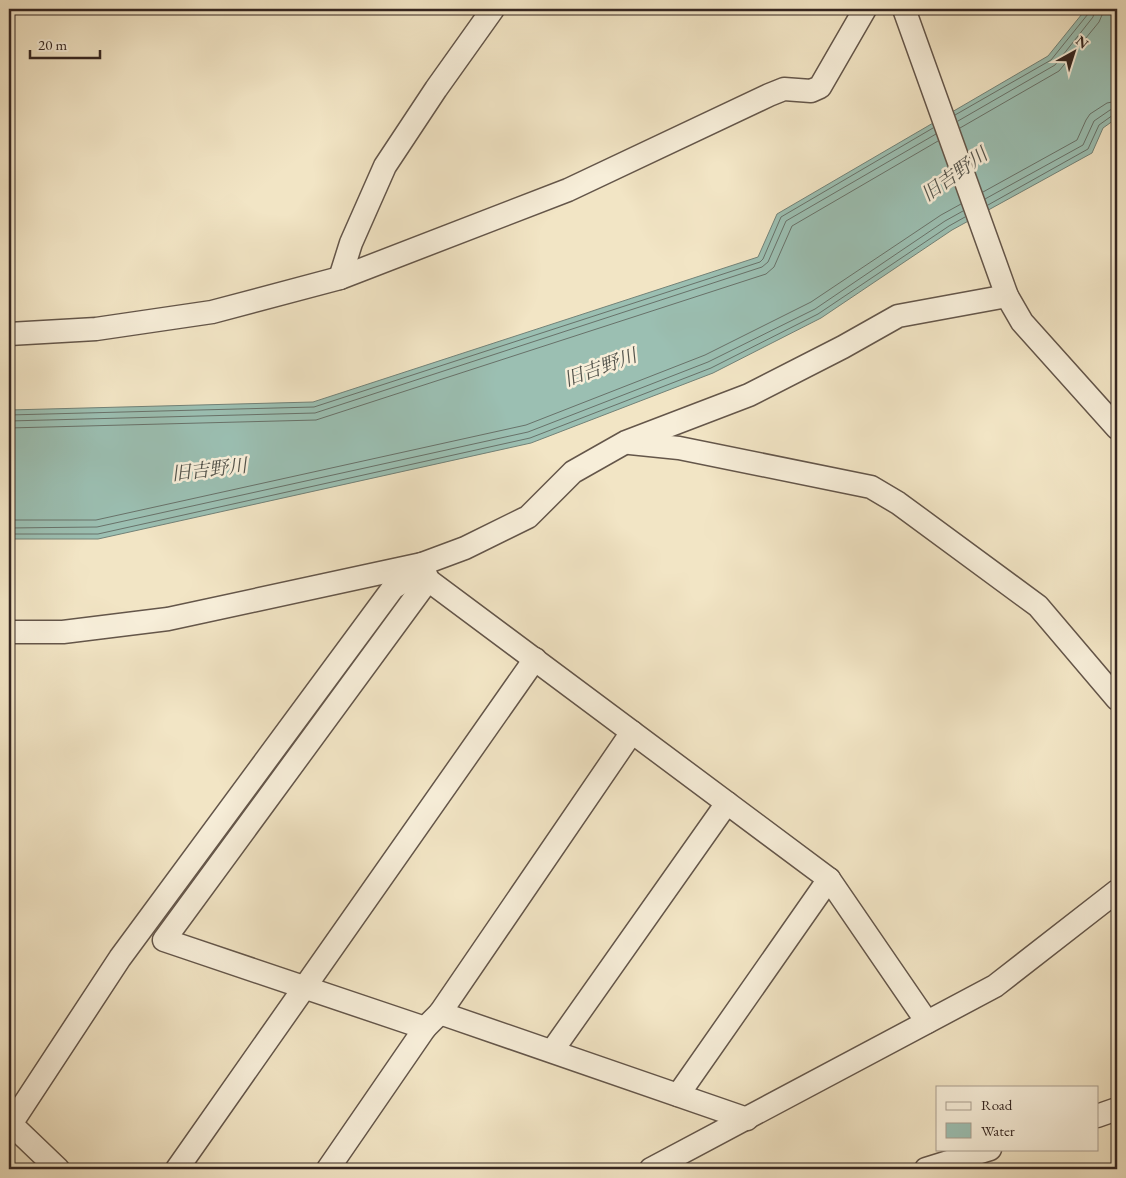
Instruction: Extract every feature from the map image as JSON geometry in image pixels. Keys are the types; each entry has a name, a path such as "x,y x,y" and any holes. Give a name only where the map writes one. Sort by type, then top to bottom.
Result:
{"street":[{"path":"340,278 351,243 385,166 436,89 493,9"},
{"path":"9,334 96,329 212,312 340,278 568,190 769,95 784,90 811,91 820,87 865,9"},
{"path":"904,9 1007,296 1022,322 1117,428"},
{"path":"58,1169 11,1124 120,958 393,588 407,579 425,572 465,548 528,517 573,472 626,442 749,395 898,316 1007,296"},
{"path":"626,442 679,448 871,487 898,503 1038,606 1117,699"},
{"path":"425,572 164,940 304,987 552,1052 747,1119"},
{"path":"9,632 63,632 168,619 425,572 535,660 828,879 927,1022"},
{"path":"176,1169 535,660"},
{"path":"328,1169 632,732"},
{"path":"552,1052 727,803"},
{"path":"678,1095 828,879"},
{"path":"651,1169 995,986 1117,892"},
{"path":"1098,1116 1117,1109"},
{"path":"926,1169 987,1150"}],"water":[{"name":"旧吉野川","path":"1086,9 1117,9 1117,118 1103,128 1092,153 952,230 821,318 713,373 531,443 98,539 9,539 9,410 313,402 758,257 777,214 1048,56"}]}
